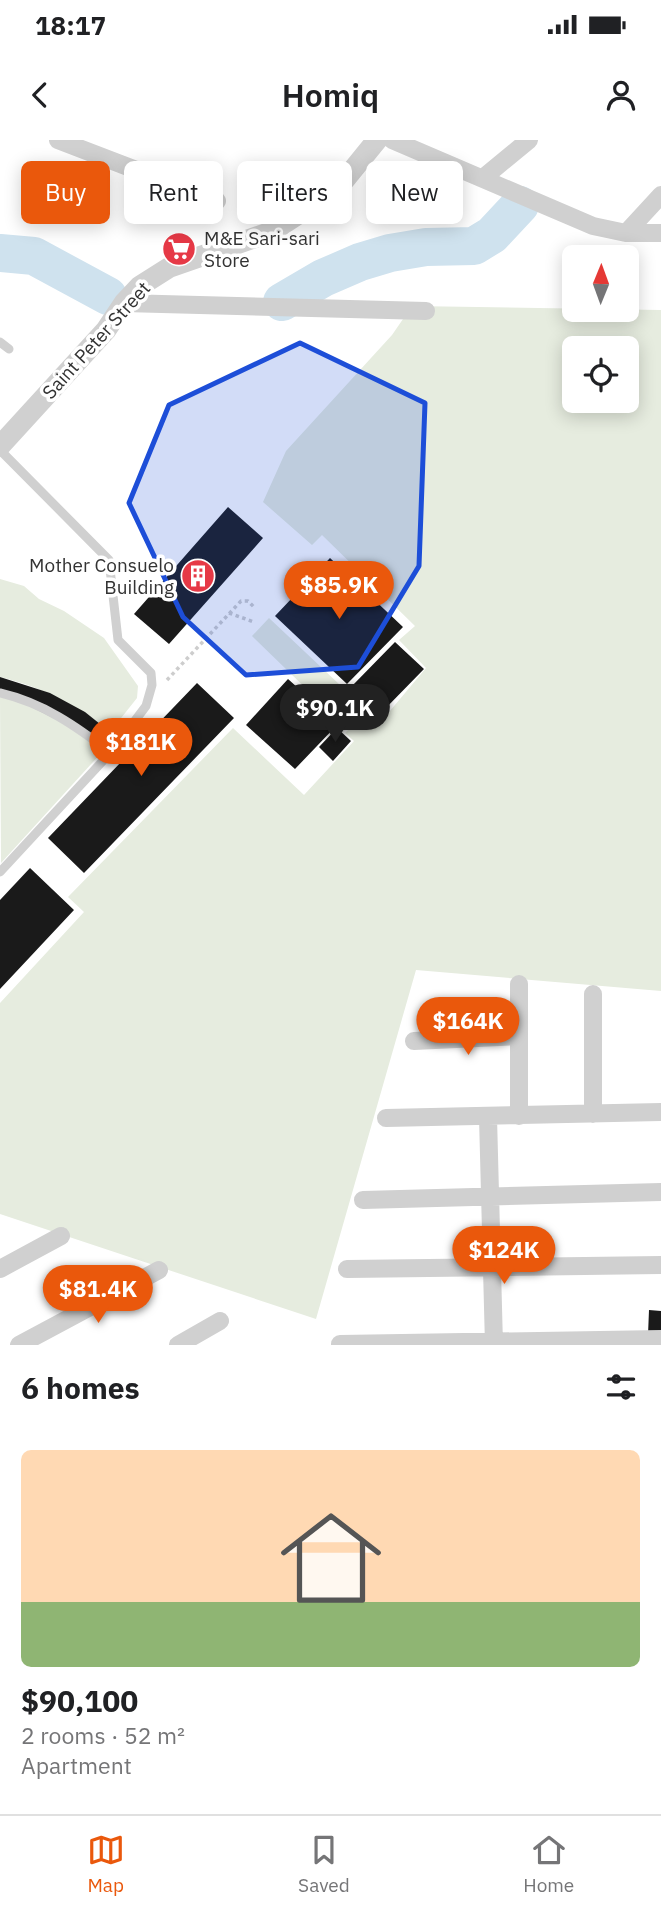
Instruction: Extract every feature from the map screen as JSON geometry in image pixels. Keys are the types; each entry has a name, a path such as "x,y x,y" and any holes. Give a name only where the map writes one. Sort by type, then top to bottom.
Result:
{"street":[{"path":"58,140 124,165"},
{"name":"Saint Peter Street","path":"0,448 106,330 124,303 140,286 170,267 271,232 338,188 377,140"},
{"path":"392,140 593,226 626,233 661,233"},
{"path":"483,178 529,140"},
{"path":"626,233 661,195"},
{"path":"124,303 426,311"},
{"path":"519,985 519,1116"},
{"path":"593,994 593,1114"},
{"path":"414,1041 519,1036"},
{"path":"386,1118 661,1112"},
{"path":"488,1117 494,1343"},
{"path":"363,1200 661,1192"},
{"path":"0,1269 61,1236"},
{"path":"347,1269 661,1265"},
{"path":"19,1345 159,1270"},
{"path":"178,1345 220,1321"},
{"path":"340,1344 661,1339"}],"lane":[{"path":"0,342 9,349"},
{"path":"0,448 109,560 118,640 151,673 152,685 146,706 111,753 1,870"},
{"path":"0,693 23,699 52,712 111,753"}],"path":[{"path":"146,706 241,601 248,601 254,607"},
{"path":"229,613 254,622"}],"highlighted area":[{"path":"300,343 425,403 419,566 358,667 246,675 183,617 129,503 169,405"}],"shaded area":[{"path":"412,306 562,308 562,322 639,322 639,310 661,310 661,991 416,970 316,1319 0,1214 0,1003 84,912 68,897 233,728 304,795 354,741 345,733 371,708 384,718 426,668 399,640 415,626 322,535 312,545 263,502 286,451 392,335"},
{"path":"0,579 24,586 39,599 64,611 104,638 138,686 137,698 110,732 85,713 58,698 0,677"},
{"path":"269,618 340,685 322,704 252,636"},
{"path":"0,697 41,712 103,751 1,863"}],"building":[{"name":"Mother Consuelo Building","path":"228,507 263,538 169,644 134,614"},
{"path":"330,558 403,627 347,684 275,616"},
{"path":"395,642 424,669 381,713 352,686"},
{"path":"0,677 50,693 85,712 110,732 101,742 0,691"},
{"path":"288,679 338,724 295,769 246,725"},
{"path":"197,683 234,718 84,873 48,838"},
{"path":"353,690 370,706 348,730 331,714"},
{"path":"337,728 351,741 333,761 319,747"},
{"path":"30,868 74,910 0,989 0,900"},
{"path":"649,1310 661,1311 661,1336 648,1335"}],"waterway":[{"path":"282,302 323,278 390,253 426,247 474,246 492,235 520,205"},
{"path":"0,253 34,256 108,296"}],"place":[{"name":"M&E Sari-sari Store","path":"179,249"},
{"name":"Mother Consuelo Building","path":"198,576"}]}
